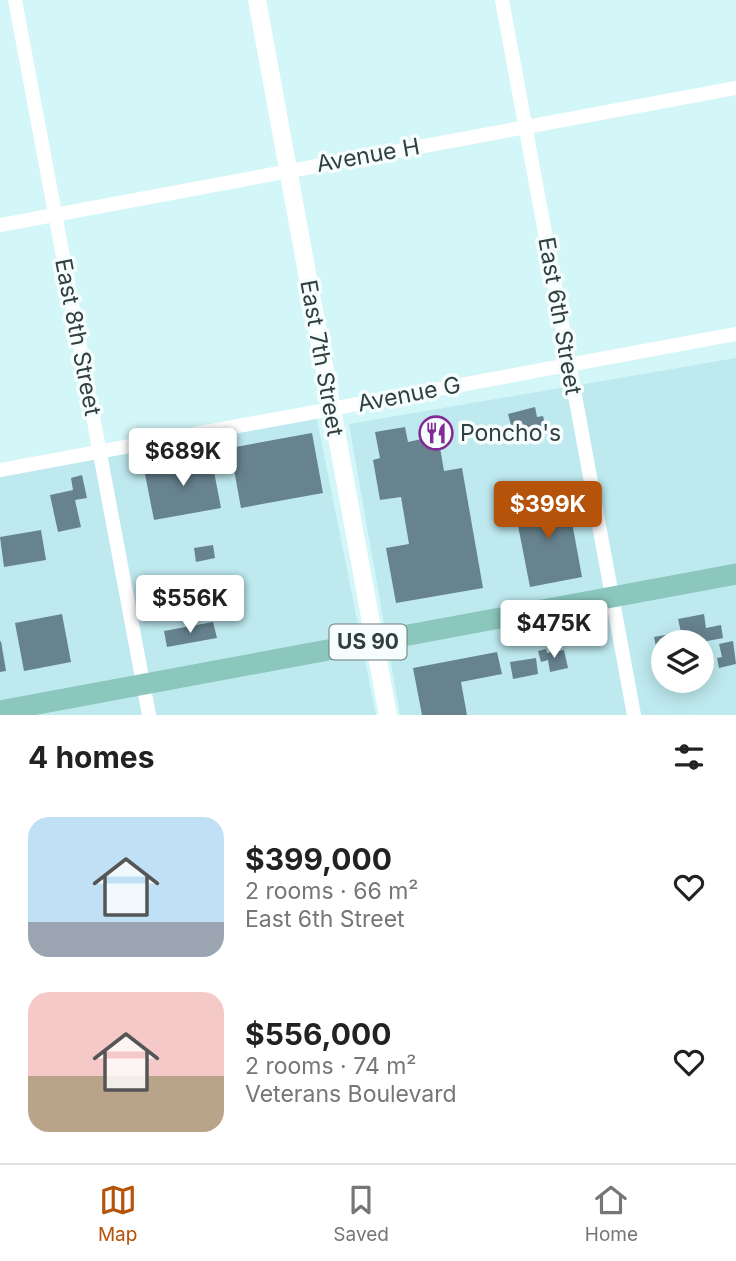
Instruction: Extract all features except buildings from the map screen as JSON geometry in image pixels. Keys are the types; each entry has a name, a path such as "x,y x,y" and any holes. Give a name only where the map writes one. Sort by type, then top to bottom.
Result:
{"main road":[{"name":"US 90","path":"0,711 736,574"}],"street":[{"name":"East 8th Street","path":"15,0 149,715"},
{"name":"East 7th Street","path":"257,0 388,715"},
{"name":"East 6th Street","path":"502,0 634,715"},
{"name":"Avenue H","path":"0,225 736,88"},
{"name":"Avenue G","path":"0,470 736,334"}],"shaded area":[{"path":"736,358 736,715 400,715 349,424"},
{"path":"317,419 376,715 0,715 0,476"}],"place":[{"name":"Poncho's","path":"436,433"}]}
